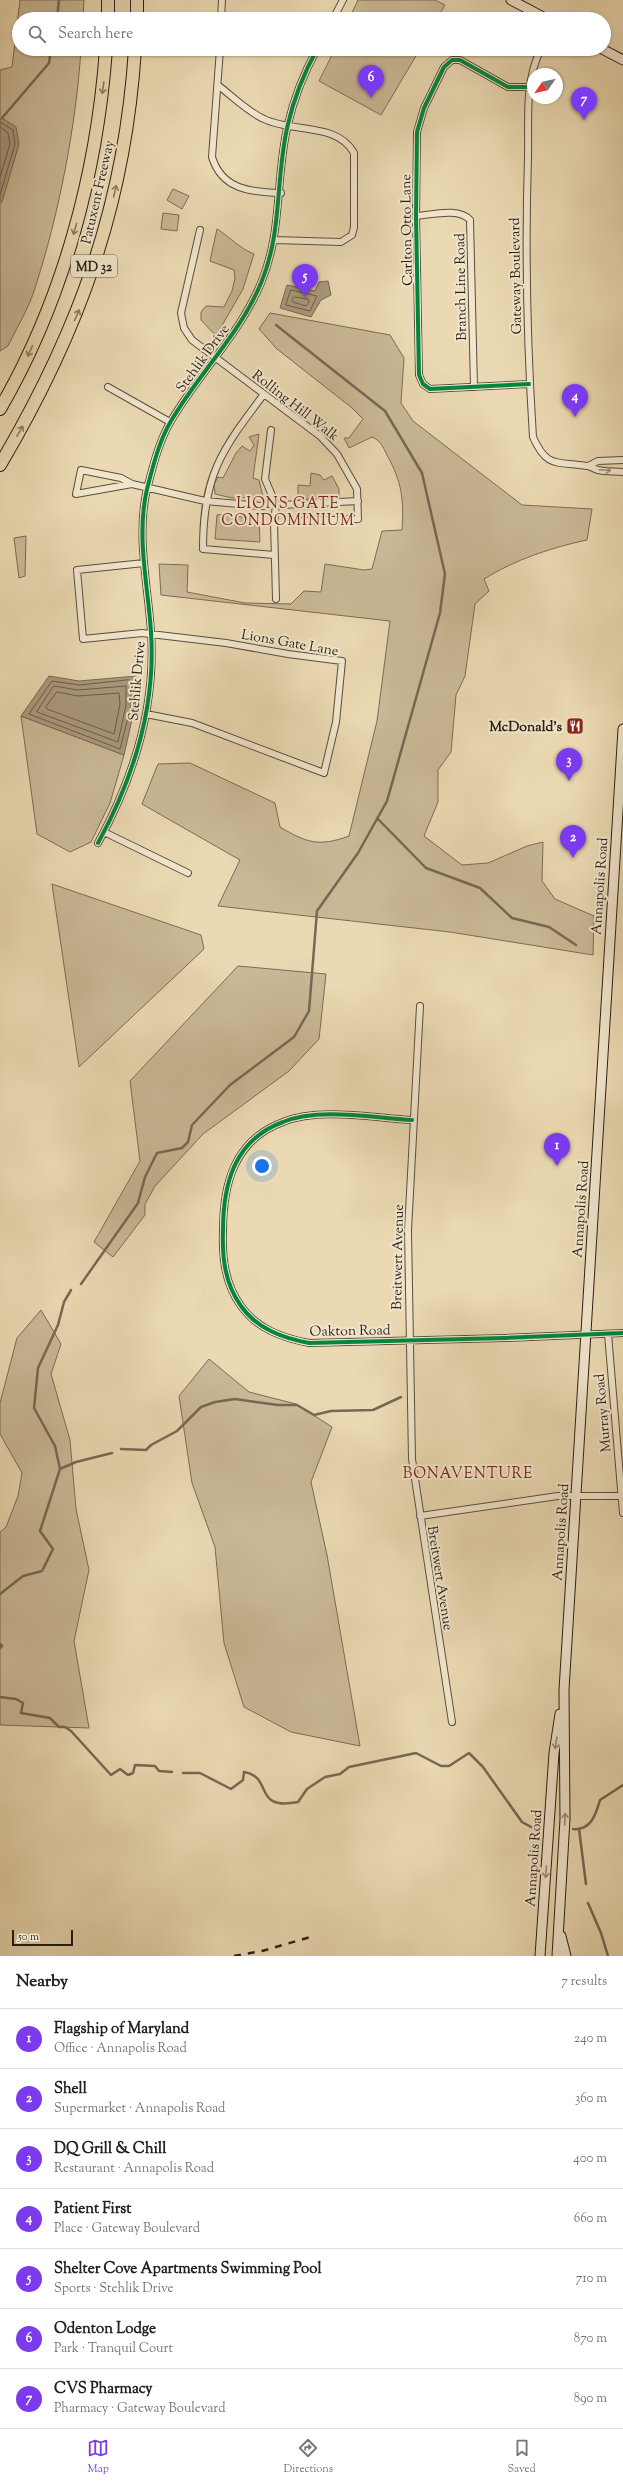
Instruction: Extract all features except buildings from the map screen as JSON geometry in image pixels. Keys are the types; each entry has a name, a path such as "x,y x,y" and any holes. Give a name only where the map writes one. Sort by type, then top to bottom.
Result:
{"highway":[{"path":"108,0 108,12"},
{"path":"136,12 137,0"},
{"name":"Patuxent Freeway","path":"0,409 30,350 68,252 91,166 105,56"},
{"name":"Patuxent Freeway","path":"0,465 56,363 79,310 96,260 120,170 129,114 134,56"}],"main road":[{"path":"511,0 534,12"},
{"path":"611,54 623,60"},
{"name":"Annapolis Road","path":"557,1956 565,1819 564,1690 623,729"},
{"name":"Annapolis Road","path":"538,1956 554,1753 564,1690"},
{"path":"559,1929 566,1956"}],"street":[{"path":"221,12 222,0"},
{"path":"337,12 343,0"},
{"path":"220,56 219,86 212,157 215,168 223,178 237,188 248,192 281,193"},
{"name":"Stehlik Drive","path":"98,843 135,760 146,714 151,634 142,529 147,489 158,450 170,422 250,308 262,282 274,240 281,193 288,125 299,86 314,56"},
{"name":"Gateway Boulevard","path":"533,68 537,56"},
{"name":"Carlton Otto Lane","path":"527,87 508,87 460,60 452,60 444,67 424,108 417,132 416,216 419,375 423,384 430,389 529,384"},
{"path":"219,86 264,119 327,133 349,145 354,153 354,227 352,235 341,242 274,240"},
{"name":"Gateway Boulevard","path":"529,104 526,234 529,384 532,437 538,449 551,462 562,465 588,466 598,470 623,472"},
{"name":"Branch Line Road","path":"416,216 457,213 466,216 470,220 474,387"},
{"name":"Rolling Hill Walk","path":"200,230 181,313 184,328 192,340 320,436 333,449 357,489 358,520 303,521"},
{"path":"108,387 170,422"},
{"path":"264,394 222,453 214,469 205,501 203,549 274,555"},
{"path":"271,430 265,479 276,505 274,555 276,598"},
{"name":"Gateway Boulevard","path":"588,466 598,461 623,460"},
{"path":"132,484 76,494 81,470 121,478 132,484 147,489 205,501 276,505 358,501"},
{"path":"144,563 77,570 83,639 151,634"},
{"name":"Lions Gate Lane","path":"146,714 192,723 324,773 336,722 342,661 212,641 151,634"},
{"path":"104,832 188,873"},
{"name":"Breitwert Avenue","path":"420,1006 412,1120 408,1230 412,1459 452,1722"},
{"name":"Oakton Road","path":"412,1120 318,1115 282,1122 264,1132 241,1154 226,1184 223,1213 224,1265 231,1288 242,1307 262,1326 283,1338 309,1343 623,1333"},
{"name":"Murray Road","path":"608,1334 623,1513"},
{"path":"420,1516 558,1496 621,1496"}],"shaded area":[{"path":"20,0 84,0 83,12 19,12"},
{"path":"358,0 435,0 445,5 441,12 352,12"},
{"path":"13,56 81,56 71,139 59,200 44,260 30,303 8,346 0,351 0,70 12,67"},
{"path":"332,56 416,56 381,115 319,81"},
{"path":"173,189 189,196 182,209 167,200"},
{"path":"163,213 179,215 177,231 161,229"},
{"path":"217,229 244,249 254,254 243,289 216,336 201,320 201,312 206,306 224,307 232,291 235,278 234,270 210,261"},
{"path":"270,313 390,335 404,358 401,403 413,421 522,505 592,509 587,540 561,546 534,555 508,566 484,579 489,591 475,604 465,676 456,695 451,752 438,770 438,802 424,836 462,865 488,863 527,846 543,842 542,881 555,899 594,916 593,955 450,932 218,906 240,860 142,804 158,764 190,763 275,803 280,827 298,837 313,842 321,842 349,836 377,721 390,621 161,595 159,564 188,565 187,592 245,603 291,604 304,591 321,592 325,564 364,570 372,569 382,531 402,530 403,509 399,483 392,465 380,442 372,437 349,448 344,438 349,438 363,419 352,408 277,349 259,329"},
{"path":"259,434 253,478 259,480 263,497 232,498 215,494 214,484 218,477 223,478 236,453 242,446 250,451 254,445 249,437"},
{"path":"311,473 320,475 324,480 332,476 339,489 339,499 298,499 298,485 310,486"},
{"path":"225,514 259,520 260,542 215,539 217,515"},
{"path":"26,536 25,576 19,578 14,538"},
{"path":"21,716 124,755 110,803 91,842 70,852 37,834"},
{"path":"52,884 201,935 204,949 79,1067"},
{"path":"238,966 326,974 319,1039 289,1071 203,1134 155,1186 145,1204 145,1215 113,1257 94,1242 140,1161 130,1081"},
{"path":"41,1310 61,1344 51,1374 70,1440 76,1509 89,1570 74,1641 89,1728 0,1725 0,1532 6,1527 18,1496 22,1473 0,1434 0,1403 17,1338"},
{"path":"209,1359 249,1392 296,1404 332,1427 311,1482 327,1555 360,1746 291,1732 244,1707 224,1643 215,1547 192,1483 179,1396"}],"water":[{"path":"2,118 16,127 19,144 2,202 0,202 0,120"},
{"path":"328,281 331,295 321,300 311,317 280,308 287,285 315,291 319,282"},
{"path":"49,676 79,681 136,676 135,706 124,755 21,716"}],"waterway":[{"path":"58,12 59,0"},
{"path":"2,118 49,63 50,56"},
{"path":"81,1284 138,1203 145,1177 157,1153 182,1148 188,1142 192,1125 230,1085 294,1037 309,1011 317,911 358,853 387,801 440,613 445,574 422,473 385,411 276,325"},
{"path":"377,818 426,868 480,888 512,918 549,927 576,945"},
{"path":"0,1594 23,1576 42,1571 53,1549 40,1531 60,1469 55,1446 34,1408 38,1368 58,1325 64,1302 71,1290"},
{"path":"121,1449 146,1450 151,1445 177,1431 201,1407 215,1402 235,1399 278,1405 297,1405 314,1415 331,1411 373,1410 401,1397"},
{"path":"60,1469 76,1462 112,1453"},
{"path":"0,1644 2,1646 0,1648"},
{"path":"0,1697 16,1699 23,1703 21,1713 50,1718 59,1727 65,1727 71,1731 111,1775 120,1769 128,1775 133,1773 135,1765 155,1766 159,1771 172,1772"},
{"path":"183,1773 200,1773 231,1789 243,1780 244,1772 253,1775 259,1780 269,1798 274,1802 284,1804 298,1802 307,1789 325,1777 340,1774 349,1767 416,1753 441,1766 449,1766 469,1753 483,1767 522,1822 539,1829"},
{"path":"573,1829 579,1829 588,1824 597,1811 600,1800 623,1785"},
{"path":"579,1829 586,1884"},
{"path":"588,1903 601,1933 608,1956"}],"railway":[{"path":"234,1956 262,1951 314,1936"}],"cycle path":[{"path":"98,843 111,819 131,768 140,741 150,687 152,660 151,632 143,543 144,507 147,489 160,445 171,421 182,403 231,336 252,302 261,283 273,244 281,164 288,124 300,86 314,56"},
{"path":"527,87 508,87 460,60 452,60 444,67 424,108 417,132 416,216 419,375 423,384 430,389 529,384"},
{"path":"412,1120 329,1114 297,1118 283,1122 266,1130 253,1140 242,1152 229,1181 225,1197 223,1241 224,1261 228,1280 236,1298 247,1314 271,1331 309,1343 505,1338 623,1333"}],"place":[{"name":"Odenton Lodge","path":"371,98"},
{"name":"CVS Pharmacy","path":"584,120"},
{"name":"Shelter Cove Apartments Swimming Pool","path":"305,297"},
{"name":"Patient First","path":"575,417"},
{"name":"McDonald's","path":"575,726"},
{"name":"DQ Grill & Chill","path":"569,781"},
{"name":"Shell","path":"573,858"},
{"name":"Flagship of Maryland","path":"557,1166"}],"district":[{"name":"LIONS GATE CONDOMINIUM","path":"288,512"},
{"name":"BONAVENTURE","path":"468,1473"}]}
